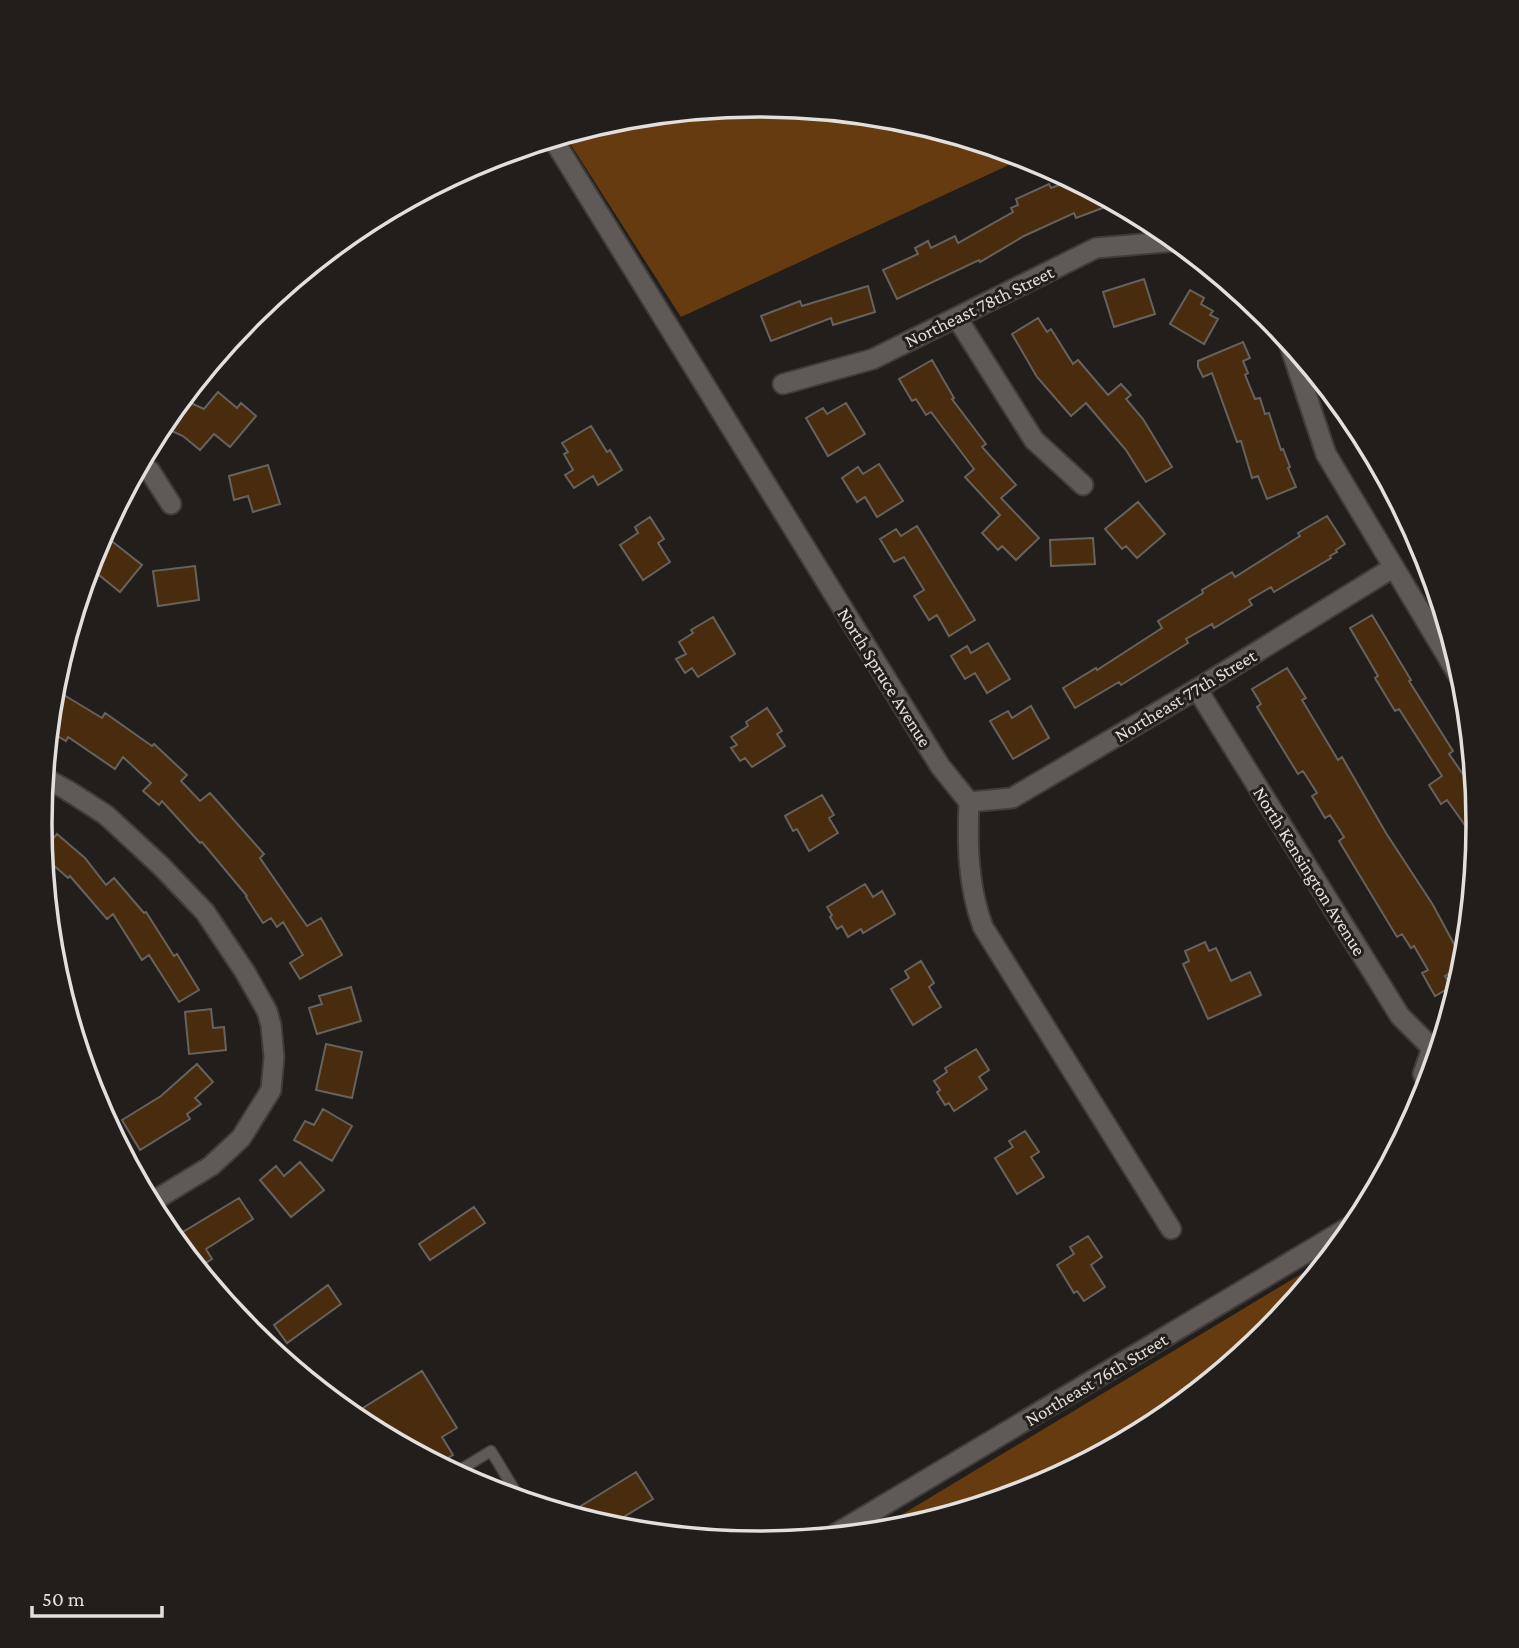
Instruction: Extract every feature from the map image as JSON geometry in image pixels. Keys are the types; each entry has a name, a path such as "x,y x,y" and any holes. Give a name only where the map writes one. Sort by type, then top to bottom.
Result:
{"street":[{"name":"North Spruce Avenue","path":"558,147 940,766 969,802"},
{"name":"Northeast 78th Street","path":"783,384 873,359 1096,248 1161,242"},
{"path":"957,318 1034,440 1083,485"},
{"path":"1296,364 1326,454 1445,652"},
{"path":"147,469 171,505"},
{"name":"Northeast 77th Street","path":"969,802 1012,798 1394,568"},
{"name":"North Kensington Avenue","path":"1197,689 1400,1016 1431,1045"},
{"path":"54,783 106,815 205,912 245,972 267,1012 271,1025 274,1057 271,1090 241,1138 211,1166 159,1197"},
{"path":"969,802 967,841 976,907 983,927 1171,1229"},
{"name":"Northeast 76th Street","path":"850,1525 1333,1237"}],"lane":[{"path":"466,1466 491,1451 512,1486"}],"shaded area":[{"path":"760,117 806,119 897,131 942,141 1011,164 681,317 570,143 667,123"},
{"path":"1306,1271 1226,1356 1152,1412 1113,1436 1030,1477 942,1507 898,1517"}],"building":[{"path":"1049,184 1051,188 1060,185 1104,207 1076,218 1074,213 1024,236 980,262 979,260 897,299 883,270 918,254 915,248 928,241 931,248 955,236 958,243 1013,212 1011,208 1018,205 1016,199"},
{"path":"1144,279 1155,314 1114,327 1103,292"},
{"path":"868,286 875,312 833,325 831,318 771,341 761,316 800,301 802,306"},
{"path":"1190,290 1204,298 1201,304 1213,311 1210,315 1218,319 1204,344 1170,324"},
{"path":"1038,318 1047,332 1051,329 1073,364 1078,360 1108,395 1121,384 1131,395 1126,399 1143,419 1172,467 1146,482 1126,450 1086,403 1071,416 1037,377 1012,334"},
{"path":"1243,342 1250,358 1243,361 1248,373 1245,375 1255,399 1260,398 1265,414 1269,413 1296,487 1267,499 1258,476 1252,478 1241,441 1237,442 1212,373 1203,377 1198,367 1198,361"},
{"path":"932,360 954,398 952,399 986,444 982,447 1016,485 1001,498 1039,538 1016,560 1002,546 998,550 982,533 1000,515 965,477 974,469 931,412 926,415 916,399 912,401 899,379"},
{"path":"218,392 237,408 241,403 256,416 230,447 214,434 200,450 172,431 192,404 204,409"},
{"path":"846,403 865,434 828,456 806,418 823,408 827,414"},
{"path":"591,426 622,470 598,485 593,476 574,488 565,475 573,470 564,454 568,452 562,443"},
{"path":"879,464 903,501 877,517 865,497 857,502 842,478 858,467 863,474"},
{"path":"268,465 280,504 253,512 248,496 234,500 229,476"},
{"path":"1138,502 1165,534 1137,558 1126,546 1122,549 1105,529"},
{"path":"1327,516 1345,544 1330,556 1331,558 1274,592 1271,587 1249,600 1252,605 1214,628 1212,624 1186,639 1188,643 1121,685 1119,682 1075,708 1063,688 1096,668 1097,670 1162,628 1158,621 1203,593 1202,590 1232,572 1235,577"},
{"path":"650,517 664,539 658,543 670,562 643,580 620,545 638,533 635,527"},
{"path":"917,526 975,620 949,636 937,615 929,620 914,596 924,590 904,557 894,562 880,539 896,529 901,536"},
{"path":"1093,538 1095,564 1051,566 1050,540"},
{"path":"111,541 142,565 120,592 98,574"},
{"path":"195,566 199,600 158,606 153,571"},
{"path":"1372,615 1453,751 1449,754 1465,777 1466,827 1447,800 1441,804 1429,785 1442,776 1399,709 1395,711 1350,628"},
{"path":"713,617 735,654 698,677 692,668 685,673 676,659 686,654 679,642 693,633 691,630"},
{"path":"988,643 1010,679 987,693 975,673 965,679 951,656 967,646 971,653"},
{"path":"1287,668 1306,698 1302,700 1338,760 1342,757 1386,833 1433,905 1455,947 1450,973 1445,976 1448,981 1446,989 1435,996 1422,973 1428,970 1414,946 1411,948 1402,934 1397,937 1339,841 1344,837 1330,815 1325,818 1312,796 1317,793 1303,771 1298,774 1257,707 1261,704 1252,689"},
{"path":"65,695 102,718 105,713 152,746 154,744 187,775 181,781 200,801 210,793 264,854 260,858 307,926 321,918 342,955 300,979 290,963 303,955 283,922 277,927 271,918 263,923 247,896 202,842 200,843 162,801 159,805 143,791 151,783 123,757 115,769 68,737 66,741 59,737"},
{"path":"1031,706 1049,738 1013,759 990,721 1008,711 1012,718"},
{"path":"767,708 782,731 777,734 785,746 752,767 745,758 740,761 731,748 737,745 731,737 748,726 746,722"},
{"path":"822,795 834,815 829,818 838,833 809,851 797,829 793,831 785,816"},
{"path":"57,834 85,858 106,885 114,878 144,913 146,912 199,990 179,1002 149,955 142,960 113,914 107,919 70,876 68,878 54,866 53,839"},
{"path":"865,884 873,897 882,891 895,914 863,933 861,929 848,937 842,926 837,929 827,907"},
{"path":"1205,942 1209,951 1216,948 1231,981 1250,972 1261,995 1208,1019 1183,964 1189,961 1185,951"},
{"path":"921,961 934,983 929,987 941,1007 913,1025 891,989 909,978 905,971"},
{"path":"351,987 361,1021 317,1034 309,1008 322,1004 319,996"},
{"path":"211,1009 213,1028 224,1027 226,1050 189,1054 185,1012"},
{"path":"326,1044 362,1052 352,1098 316,1090"},
{"path":"976,1049 989,1070 979,1077 987,1089 954,1111 949,1103 945,1105 934,1081 947,1072 945,1068"},
{"path":"197,1064 213,1082 195,1098 201,1104 187,1114 190,1119 140,1150 122,1120 161,1096"},
{"path":"323,1109 352,1126 332,1161 294,1140 305,1121 314,1125"},
{"path":"1025,1131 1039,1152 1031,1157 1044,1177 1017,1194 995,1158 1013,1147 1009,1141"},
{"path":"300,1162 324,1190 291,1217 260,1180 276,1166 284,1176"},
{"path":"239,1198 253,1219 206,1249 212,1259 206,1263 183,1232"},
{"path":"474,1207 485,1223 430,1260 419,1244"},
{"path":"1088,1236 1102,1257 1091,1265 1105,1287 1084,1301 1077,1291 1074,1293 1057,1265 1074,1254 1070,1247"},
{"path":"328,1285 341,1304 287,1343 274,1325"},
{"path":"422,1371 457,1428 442,1437 453,1455 447,1458 362,1409"},
{"path":"636,1472 653,1499 623,1517 579,1507"}]}
